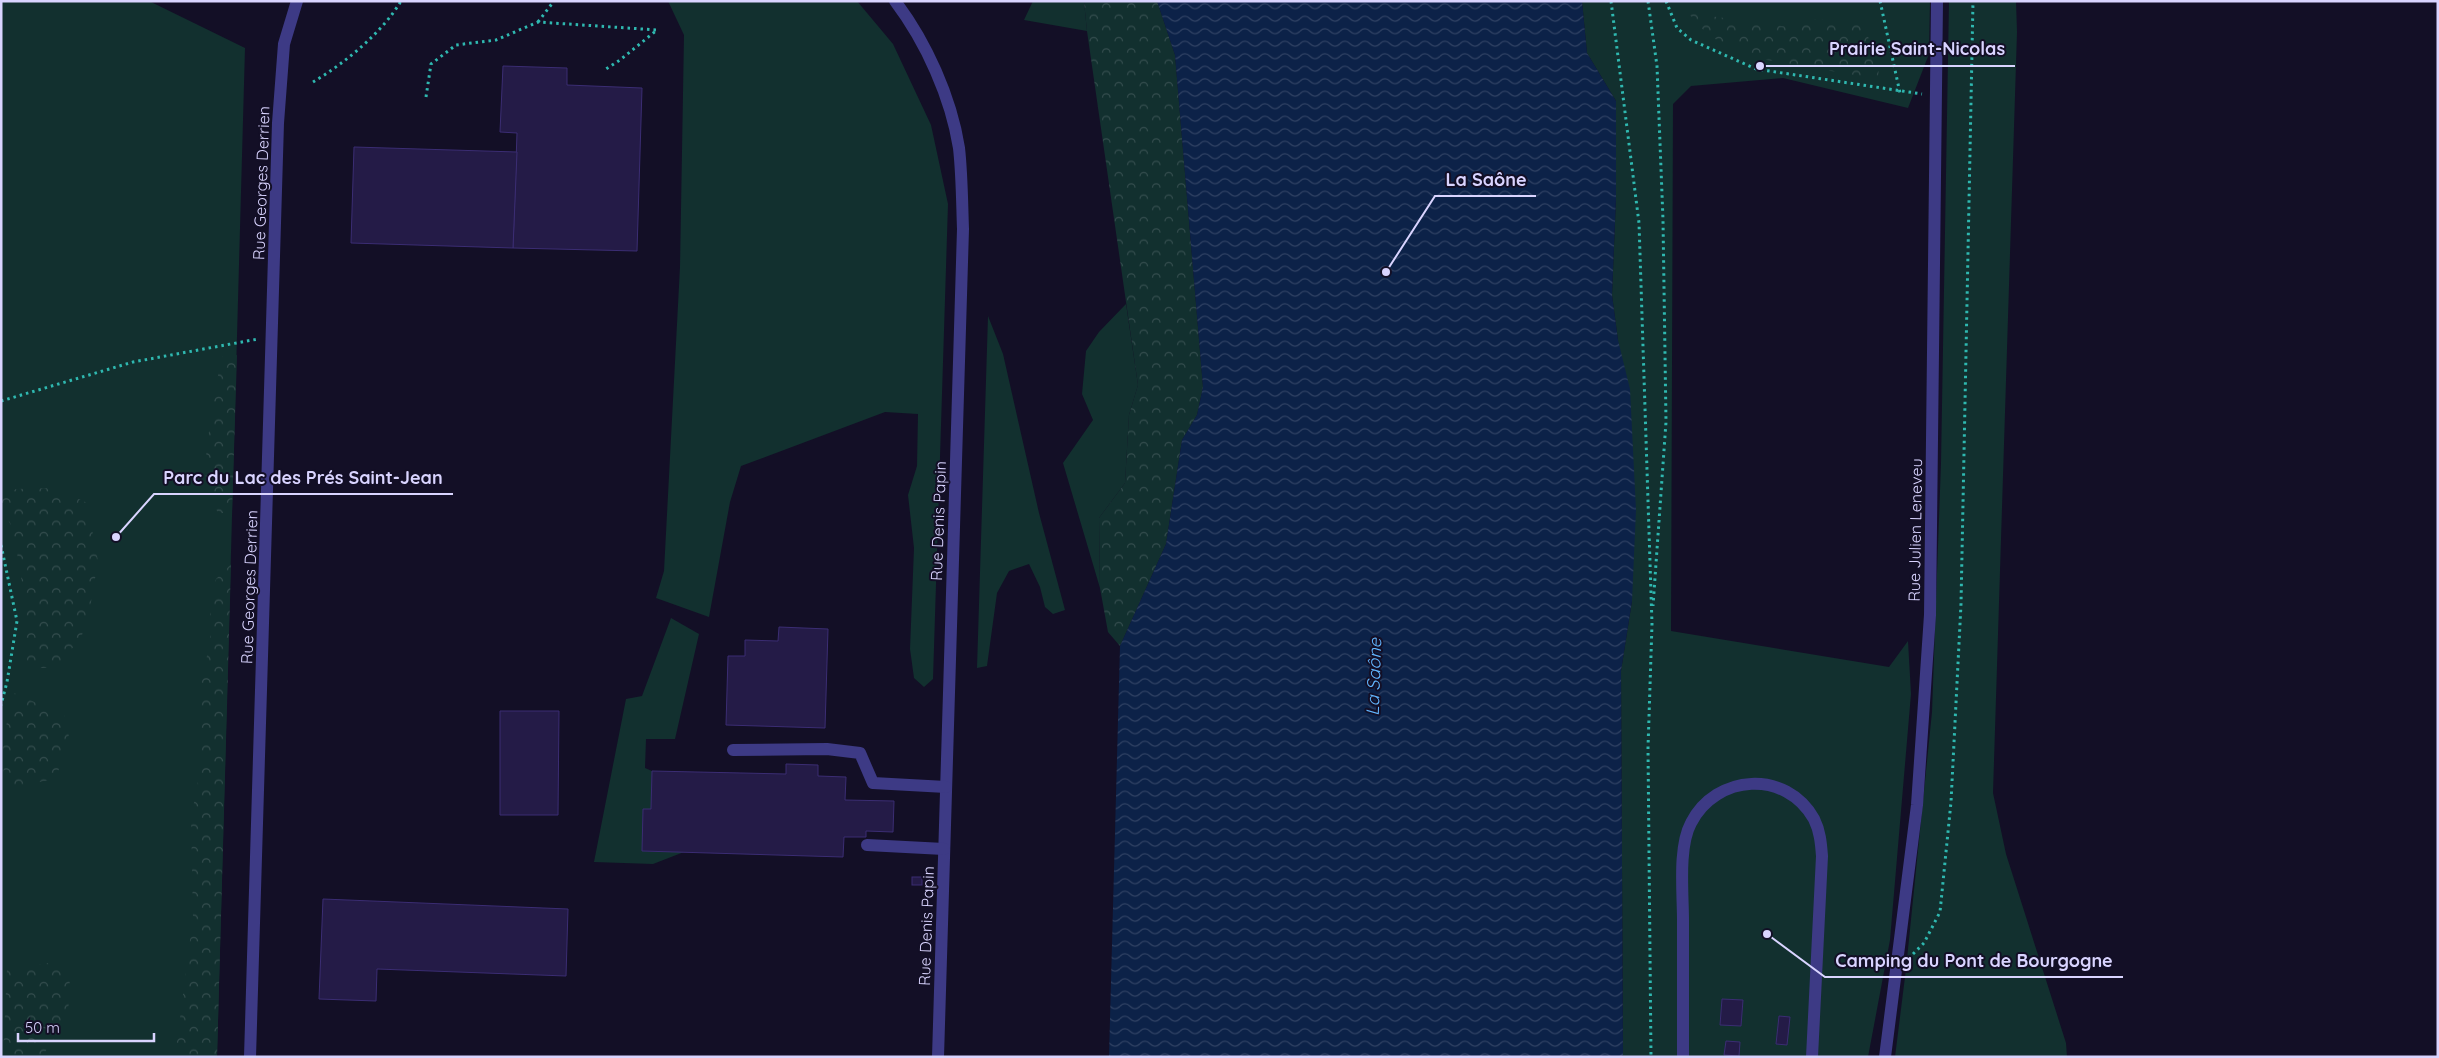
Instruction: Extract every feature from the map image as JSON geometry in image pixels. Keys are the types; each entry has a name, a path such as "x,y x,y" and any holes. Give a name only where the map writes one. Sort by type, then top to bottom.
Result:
{"street":[{"name":"Rue Georges Derrien","path":"250,1057 281,77 284,44 297,1"},
{"name":"Rue Denis Papin","path":"895,1 923,46 939,81 954,130 962,177 938,1057"},
{"name":"Rue Julien Leneveu","path":"1885,1057 1917,804 1930,615 1937,1"},
{"path":"733,750 826,749 860,753 872,784 946,787"},
{"path":"1683,1057 1683,902 1686,840 1690,823 1708,801 1727,788 1752,782 1772,785 1798,800 1813,818 1820,834 1822,856 1812,1057"},
{"path":"867,845 944,848"}],"path":[{"path":"313,82 340,66 393,15 401,1"},
{"path":"538,22 554,1"},
{"path":"1611,1 1639,223 1652,624"},
{"path":"1648,1 1658,95 1663,220 1666,422 1652,624 1648,748 1651,1057"},
{"path":"1666,1 1677,28 1691,40 1729,59 1756,69 1935,96"},
{"path":"1880,1 1900,92"},
{"path":"1896,970 1924,943 1940,912 1952,802 1962,604 1973,1"},
{"path":"426,97 431,64 456,45 496,40 538,22 657,30 620,60 603,71"},
{"path":"1,401 134,362 273,336"},
{"path":"1,544 16,620 7,682 1,705"}],"green space":[{"path":"1,1 149,1 245,48 217,1057 1,1057"},
{"path":"668,1 857,1 893,44 931,125 948,204 933,679 924,687 914,678 910,649 914,548 908,495 917,466 918,414 885,412 741,466 730,502 709,617 656,598 664,571 680,267 684,35"},
{"path":"1033,1 1084,1 1087,31 1024,20"},
{"path":"1084,1 1157,1 1175,55 1203,387 1197,415 1182,440 1166,544 1120,646 1108,632 1100,588 1099,518 1125,483 1129,415 1138,385"},
{"path":"1582,1 1930,1 1929,54 1908,108 1783,78 1691,86 1673,104 1671,631 1889,667 1908,641 1911,694 1890,940 1868,1057 1623,1057 1621,671 1632,601 1618,340 1612,295 1616,198 1616,101 1587,53"},
{"path":"1949,1 2016,1 2017,32 1993,793 2006,854 2066,1043 2067,1057 1895,1057 1906,969 1932,712 1941,463"},
{"path":"1688,13 1789,27 1810,19 1858,21 1880,56 1878,79 1755,58 1709,36"},
{"path":"1126,304 1138,385 1129,415 1125,483 1099,518 1100,588 1063,463 1093,420 1082,394 1086,351 1099,332"},
{"path":"988,316 1003,354 1039,513 1065,610 1053,614 1045,607 1040,587 1029,564 1009,571 997,593 987,666 977,668"},
{"path":"237,355 232,511 218,514 205,474 207,444 221,357"},
{"path":"56,488 87,503 98,561 89,614 81,638 56,667 27,669 25,601 13,529 1,507 1,499 16,489"},
{"path":"231,564 217,1057 175,1057 193,917 191,819 200,771 201,685 210,641 210,601 216,579"},
{"path":"671,618 699,634 675,739 646,739 645,768 652,771 651,809 643,809 642,851 684,852 653,864 594,862 626,699 642,696"},
{"path":"14,693 64,715 70,741 55,779 4,789 3,739"},
{"path":"48,963 70,975 68,1017 45,1052 45,1057 3,1057 7,970"}],"water":[{"path":"1157,1 1582,1 1587,53 1616,101 1616,198 1612,295 1618,340 1630,389 1636,510 1632,601 1621,671 1623,1057 1109,1057 1120,646 1166,544 1182,440 1197,415 1203,387 1175,55"}],"building":[{"path":"503,66 567,68 567,85 642,88 637,251 513,248 517,133 500,132"},
{"path":"354,147 517,152 513,248 351,243"},
{"path":"779,627 828,629 825,728 726,725 728,656 745,656 745,640 778,641"},
{"path":"500,711 559,711 558,815 500,815"},
{"path":"786,764 818,765 818,776 846,777 845,800 894,801 893,832 866,831 866,837 844,837 843,857 642,851 643,809 651,809 652,771 786,774"},
{"path":"912,877 922,877 922,885 912,885"},
{"path":"323,899 568,909 566,976 377,969 376,1001 319,999"},
{"path":"1722,999 1743,1000 1741,1026 1720,1025"},
{"path":"1779,1016 1790,1017 1787,1045 1776,1044"},
{"path":"1726,1041 1740,1042 1739,1056 1724,1055"}],"place":[{"name":"Prairie Saint-Nicolas","path":"1760,66"},
{"name":"La Saône","path":"1386,272"},
{"name":"Parc du Lac des Prés Saint-Jean","path":"116,537"},
{"name":"Camping du Pont de Bourgogne","path":"1767,934"}]}
